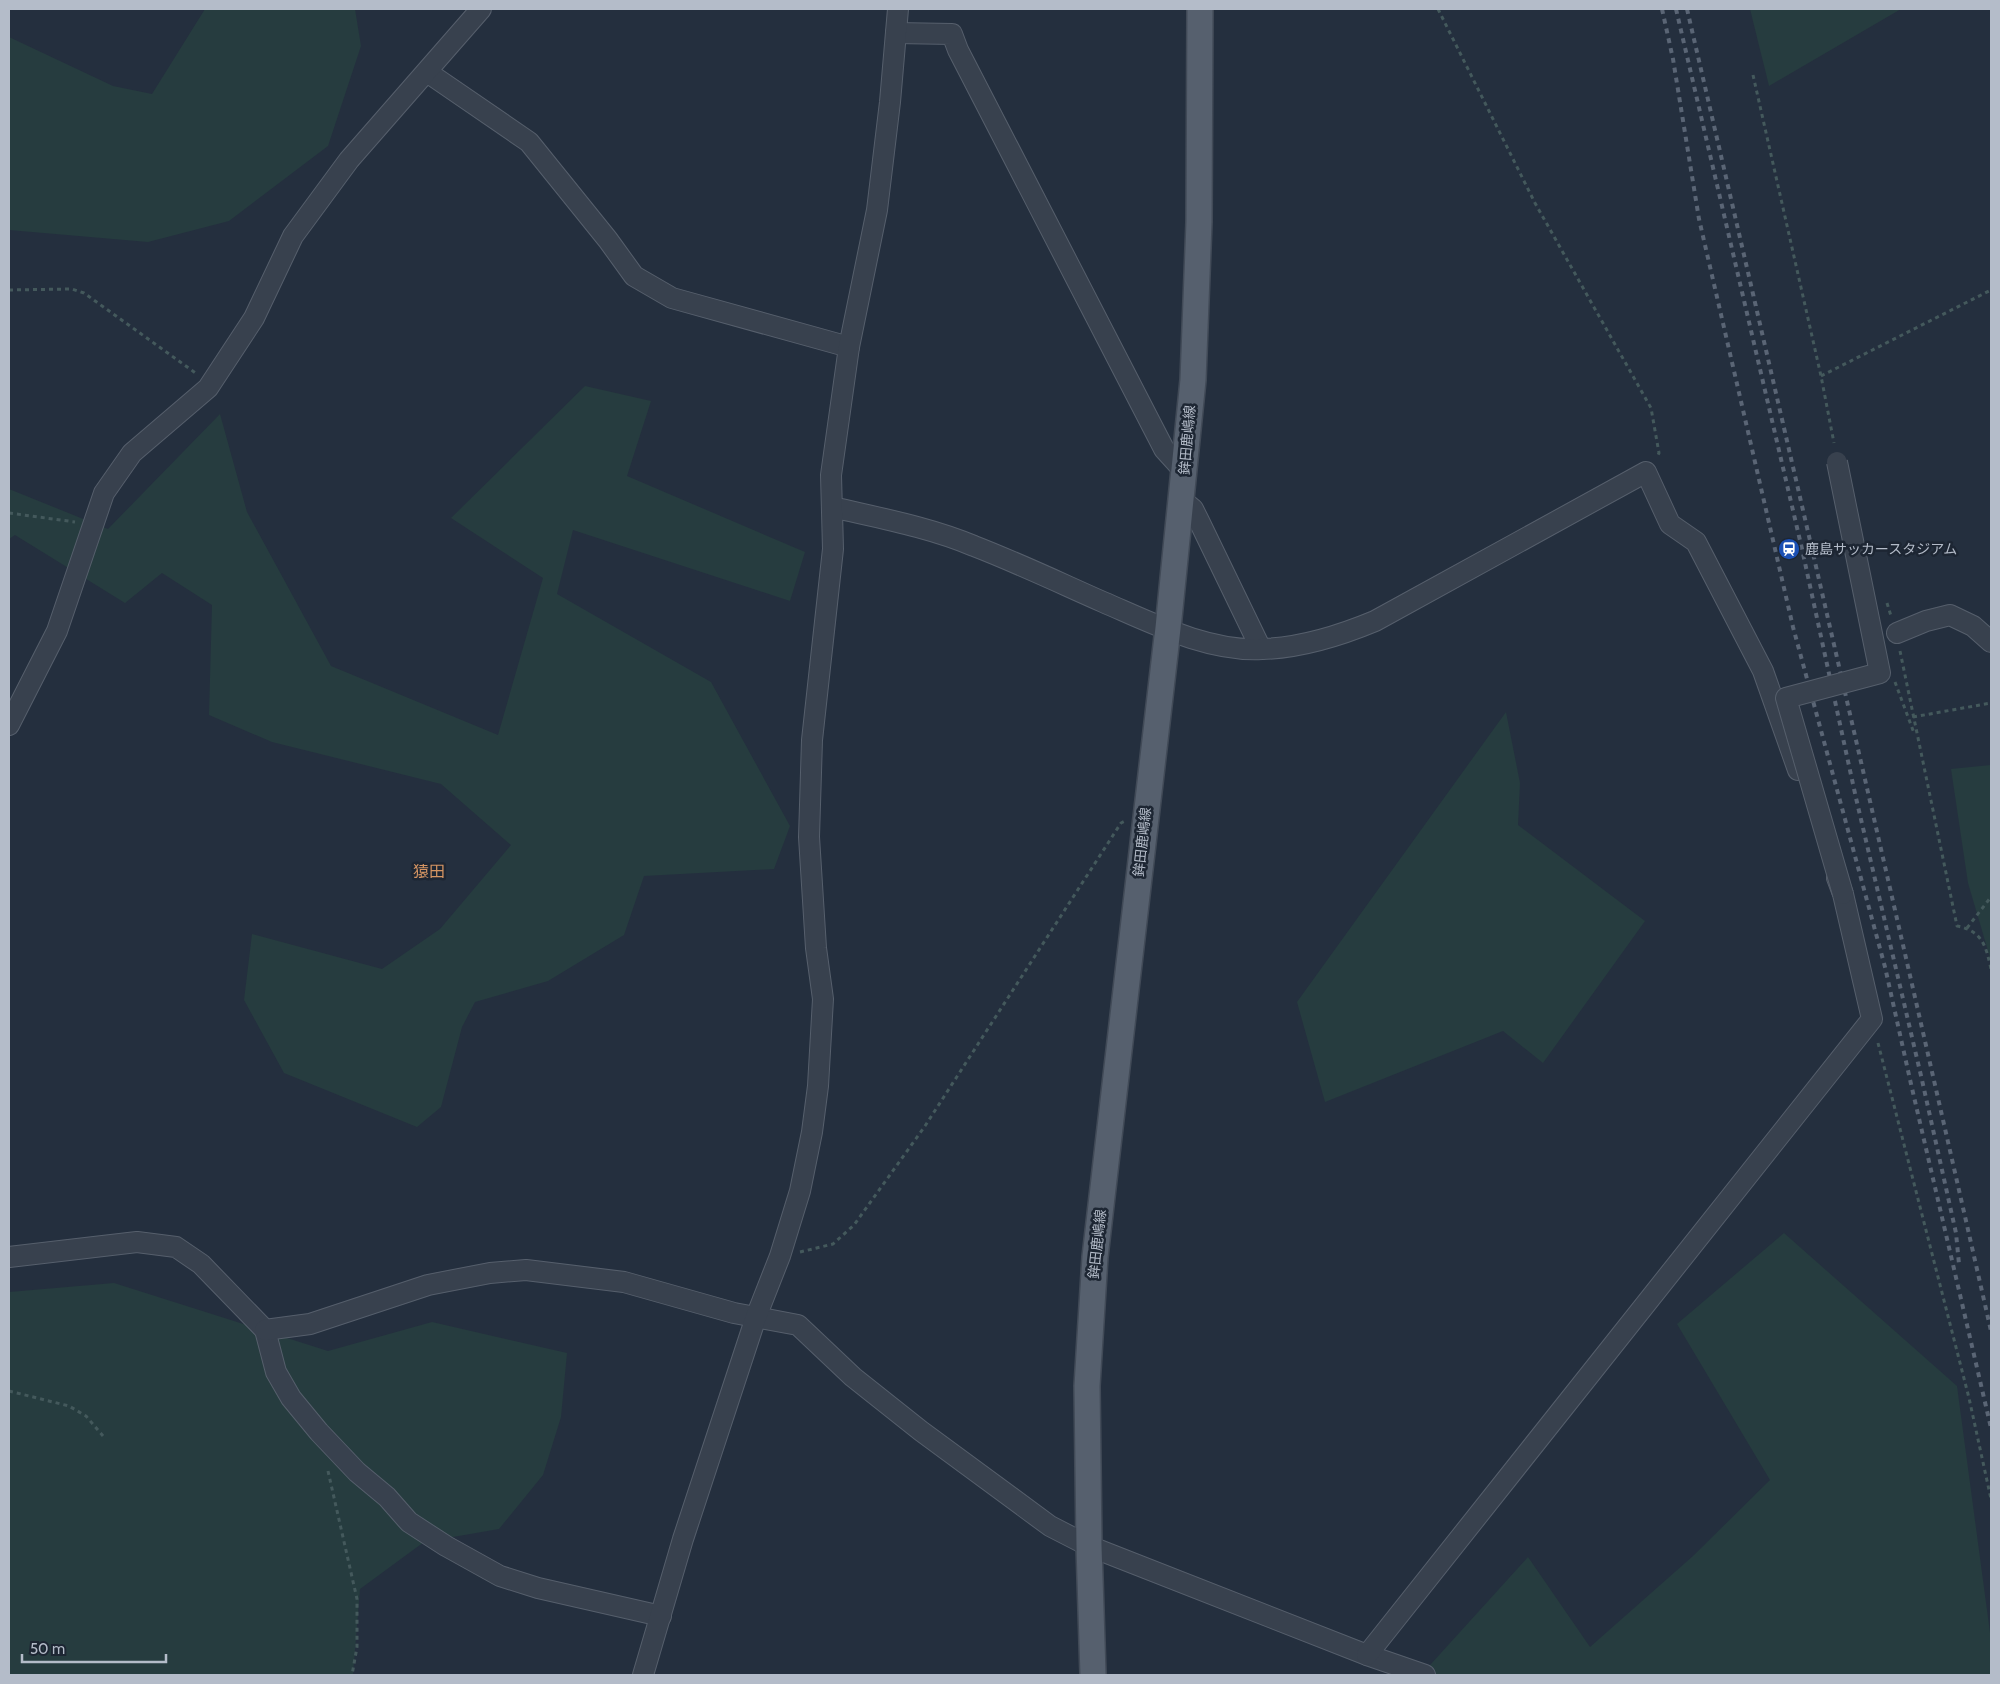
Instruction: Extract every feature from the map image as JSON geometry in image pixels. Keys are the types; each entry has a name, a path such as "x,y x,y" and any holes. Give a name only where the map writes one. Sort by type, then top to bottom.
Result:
{"main road":[{"name":"鉾田鹿嶋線","path":"1093,1675 1087,1386 1094,1257 1182,500 1192,380 1199,222 1200,9"}],"street":[{"path":"9,726 57,631 104,493 132,453 208,388 254,318 293,236 349,160 481,9"},
{"path":"643,1675 683,1539 756,1317 780,1256 800,1190 812,1132 818,1086 823,999 816,948 809,837 812,740 833,549 831,475 849,347 877,210 890,102 898,9"},
{"path":"896,33 952,34 958,50 1164,449 1184,471"},
{"path":"427,72 529,142 608,240 634,276 672,298 849,347"},
{"path":"1367,1655 1872,1019 1843,894 1786,698 1880,673 1837,462"},
{"path":"832,507 926,529 972,545 1202,642 1219,646 1261,649 1300,645 1342,635 1375,621 1646,472 1670,524 1696,542 1763,671 1843,894"},
{"path":"1182,500 1199,521 1261,649"},
{"path":"1897,633 1926,621 1950,615 1973,626 1991,642"},
{"path":"9,1257 137,1242 176,1247 201,1264 265,1330 276,1372 291,1398 319,1432 357,1472 387,1497 409,1522 446,1546 500,1576 538,1588 661,1616"},
{"path":"265,1330 310,1324 428,1285 490,1273 526,1270 624,1282 734,1313 798,1325 852,1377 921,1431 1050,1526 1089,1546 1367,1655 1425,1675"}],"path":[{"path":"1438,9 1535,203 1651,408 1659,453 1646,472"},
{"path":"9,290 72,289 84,293 200,376 208,388"},
{"path":"1821,376 1991,290"},
{"path":"9,513 81,523 93,528"},
{"path":"1880,673 1892,674 1918,741"},
{"path":"1913,716 1991,704"},
{"path":"780,1256 833,1244 854,1225 925,1126 1121,823 1145,809"},
{"path":"1967,928 1991,896"},
{"path":"1872,1019 1969,1398 1991,1499"},
{"path":"9,1391 69,1406 86,1416 103,1436"},
{"path":"328,1468 356,1598 357,1647 352,1675"}],"green space":[{"path":"205,9 355,9 361,46 328,146 229,221 148,242 9,230 9,37 113,86 152,94"},
{"path":"1750,9 1901,9 1769,86"},
{"path":"585,386 651,401 627,476 805,552 790,601 573,530 557,594 711,682 790,826 774,869 644,876 624,935 548,981 475,1002 462,1027 441,1107 417,1127 284,1073 244,1000 252,934 382,969 440,929 511,845 441,784 272,742 209,715 212,605 162,573 125,603 15,535 9,539 9,489 108,529 220,414 247,512 331,666 498,735 543,578 451,518"},
{"path":"1506,712 1520,783 1518,825 1645,921 1543,1063 1503,1031 1325,1102 1297,1002"},
{"path":"1991,765 1991,961 1968,883 1951,769"},
{"path":"1784,1233 1957,1386 1991,1640 1991,1675 1421,1675 1528,1557 1590,1647 1693,1556 1770,1480 1677,1324"},
{"path":"114,1283 328,1351 432,1322 567,1353 561,1417 543,1475 499,1529 424,1542 360,1589 353,1675 9,1675 9,1292"}],"railway":[{"path":"1662,9 1673,59 1699,219 1793,627 1885,967 1991,1428"},
{"path":"1676,9 1802,549 1856,798 1922,1080 1956,1233 1959,1264"},
{"path":"1687,9 1991,1331"}],"place":[{"name":"鹿島サッカースタジアム","path":"1789,549"}],"district":[{"name":"猿田","path":"429,871"}]}
